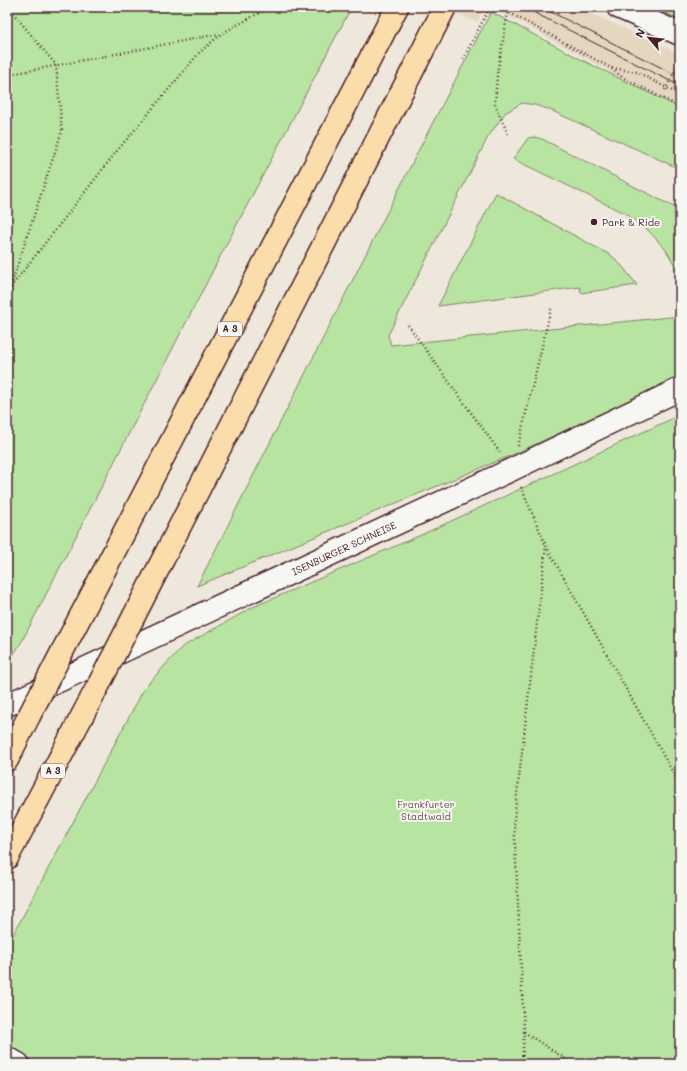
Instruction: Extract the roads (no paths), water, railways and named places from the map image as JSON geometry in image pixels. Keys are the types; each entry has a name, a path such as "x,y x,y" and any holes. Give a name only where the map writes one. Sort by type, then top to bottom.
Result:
{"highway":[{"name":"A 3","path":"7,760 397,7"},
{"name":"A 3","path":"7,858 99,684 443,11"}],"main road":[{"path":"618,7 680,34"},
{"name":"ISENBURGER SCHNEISE","path":"7,705 513,469 680,389"},
{"path":"7,1058 18,1064"}],"tram line":[{"path":"523,7 680,86"},
{"path":"541,7 680,77"}],"place":[{"name":"Park & Ride","path":"594,222"}],"park label":[{"name":"Frankfurter Stadtwald","path":"426,810"}]}
